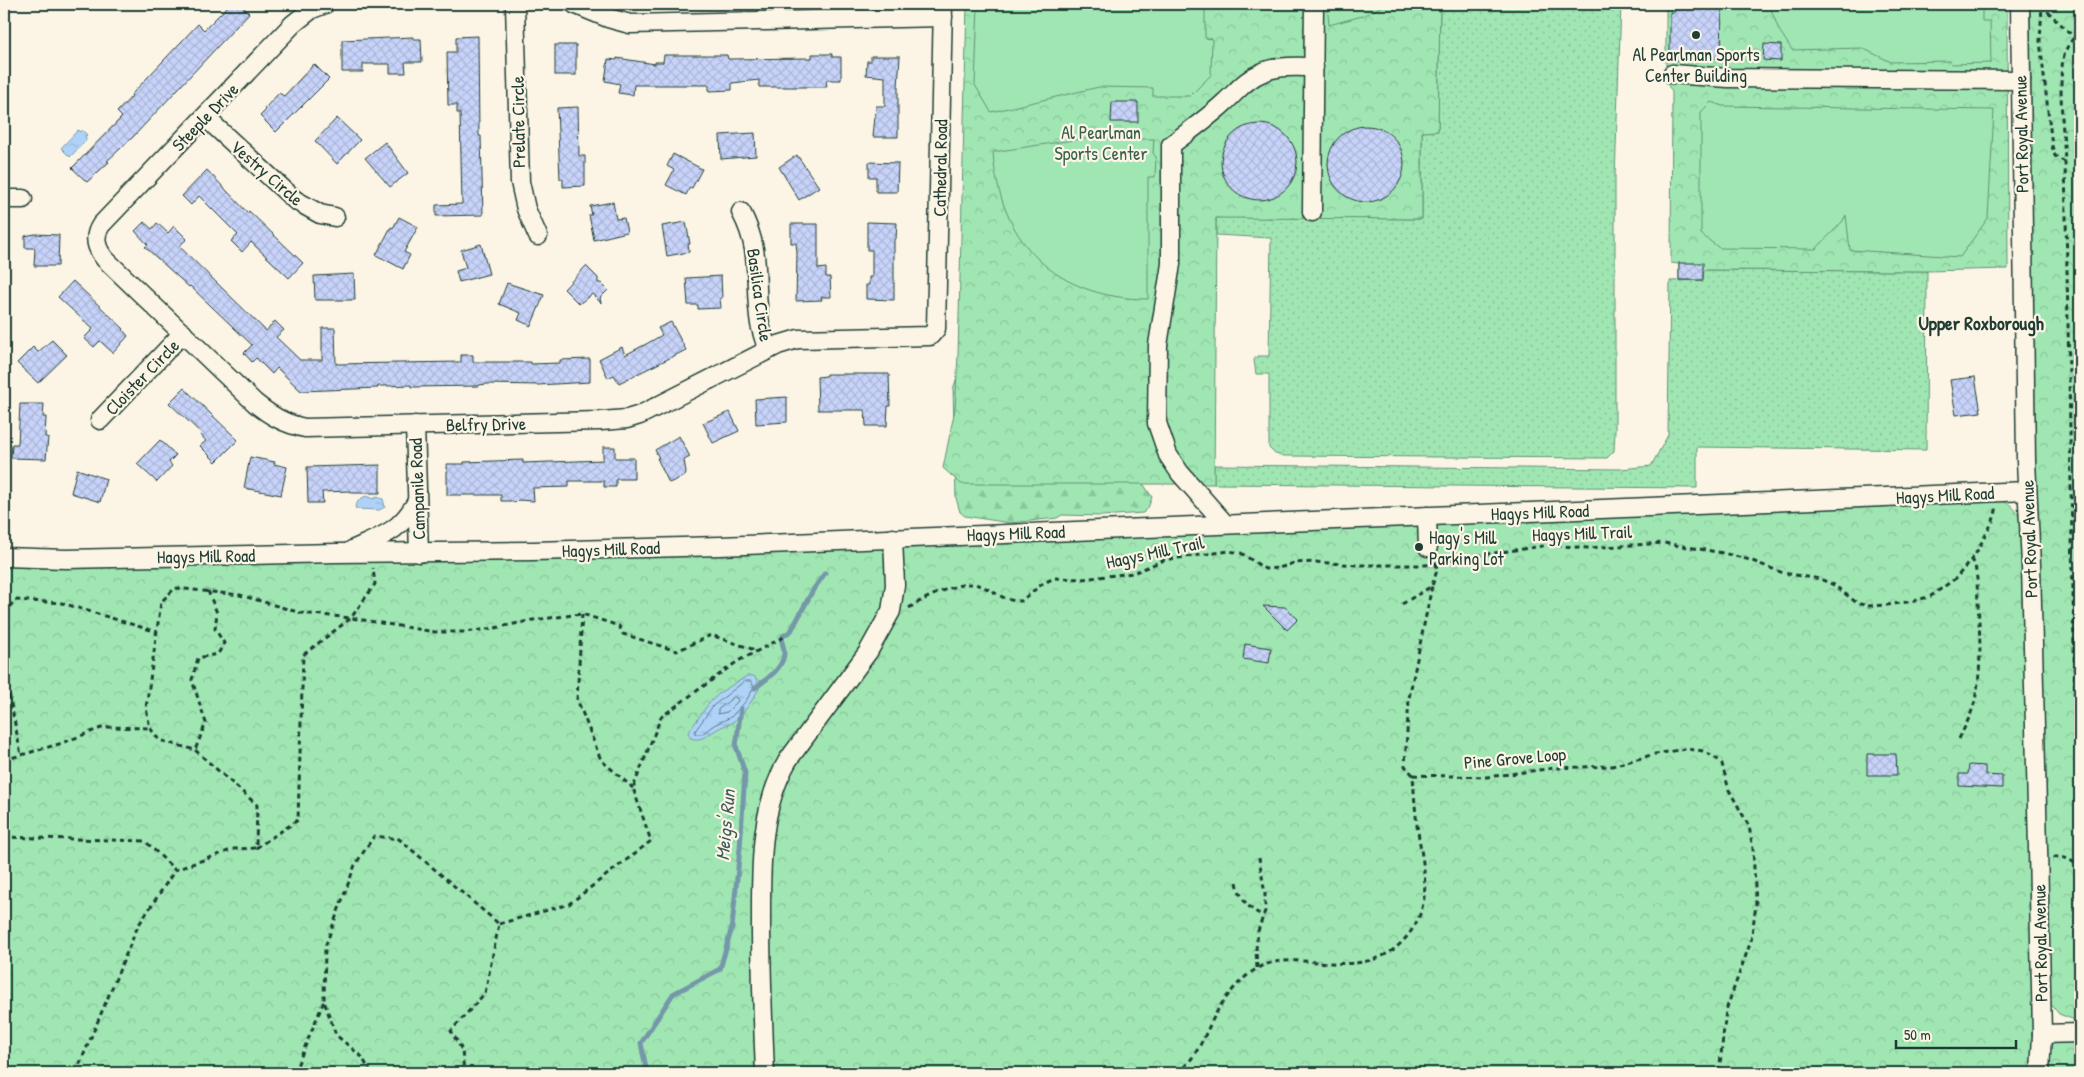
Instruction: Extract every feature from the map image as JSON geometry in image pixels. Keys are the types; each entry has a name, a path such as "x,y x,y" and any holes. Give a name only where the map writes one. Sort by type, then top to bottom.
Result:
{"street":[{"name":"Steeple Drive","path":"96,241 96,234 101,225 293,24 312,9 325,4"},
{"name":"Prelate Circle","path":"515,4 520,182 526,209 538,236"},
{"path":"574,4 608,18 636,24 943,10"},
{"path":"1312,212 1314,4"},
{"name":"Port Royal Avenue","path":"2020,4 2027,491 2031,566 2042,1034 2040,1073"},
{"name":"Cathedral Road","path":"934,332 936,329 943,10"},
{"path":"1225,524 1192,489 1180,473 1162,440 1157,423 1158,345 1171,264 1171,145 1260,73 1281,68 1314,67"},
{"path":"1672,74 1728,78 2021,80"},
{"name":"Vestry Circle","path":"205,117 295,200 320,214 335,217"},
{"path":"4,198 23,199"},
{"name":"Basilica Circle","path":"741,212 755,248 758,265 760,324 768,350"},
{"name":"Belfry Drive","path":"96,241 100,253 105,259 255,403 283,422 305,428 627,419 640,415 787,342 807,338 930,336 934,332"},
{"name":"Cloister Circle","path":"100,420 183,333"},
{"name":"Campanile Road","path":"415,425 419,552"},
{"name":"Hagys Mill Road","path":"4,557 66,559 652,548 2027,491"},
{"path":"346,553 396,529 410,514 417,501"},
{"path":"1427,516 1432,551"},
{"path":"765,1073 761,950 762,864 763,832 769,803 776,781 788,760 868,652 891,612 895,585 892,538"},
{"path":"2042,1034 2080,1033"}],"path":[{"path":"2042,5 2080,4"},
{"path":"2042,5 2074,37"},
{"path":"2042,5 2040,41 2052,146 2055,156 2065,162"},
{"path":"2080,32 2074,37 2066,50 2062,62 2076,752 2080,787"},
{"name":"Hagys Mill Trail","path":"908,608 923,598 952,588 976,584 1004,599 1021,602 1042,584 1054,578 1082,579 1133,573 1164,560 1229,551 1241,553 1265,569 1315,562 1358,565 1436,564 1473,556 1550,545 1588,548 1664,543 1723,553 1750,560 1783,573 1820,580 1834,585 1857,603 1868,606 1914,601 1931,596 1956,578 1972,559 1992,521 1998,504 1998,492"},
{"path":"1178,1073 1191,1061 1224,1002 1240,983 1257,968 1265,964 1282,962 1340,964 1367,962 1383,956 1397,947 1413,930 1420,917 1425,885 1413,775 1405,766 1409,698 1437,570 1432,551"},
{"path":"76,1073 138,926 175,870 234,849 256,848 298,820 302,655 351,618 375,584 371,553"},
{"path":"1959,739 1975,701 1979,667 1977,579 1976,565 1972,559"},
{"path":"1402,604 1432,586"},
{"path":"256,848 257,805 195,750 159,740 150,728 146,708 162,602 175,588 240,595 301,613 351,618 435,632 465,632 582,614 619,626 623,634 677,651 711,634 758,651"},
{"path":"195,750 206,723 192,680 198,658 218,654 224,643 215,629 217,613 208,591"},
{"path":"4,614 15,600 62,603 157,632"},
{"path":"499,924 568,904 651,842 633,788 601,760 577,699 582,614"},
{"path":"633,788 661,717 738,661 784,637"},
{"path":"4,668 21,755"},
{"path":"4,760 59,744 104,727 150,728"},
{"name":"Pine Grove Loop","path":"1413,775 1487,777 1554,768 1612,766 1655,754 1686,749 1704,751 1717,759 1722,764 1729,790 1749,826 1753,849 1756,905 1751,941 1726,1010 1719,1073"},
{"path":"371,1073 362,1057 336,1035 324,1000 325,947 355,865 374,836 399,839 499,924"},
{"path":"4,837 145,841 175,870"},
{"path":"2066,857 2075,862 2080,870"},
{"path":"1257,968 1256,949 1258,931 1264,916 1265,894 1259,858"},
{"path":"1237,882 1238,890 1247,906 1264,916"},
{"path":"464,1073 462,1050 451,1031 485,994 499,924"},
{"path":"294,1073 324,1000"}],"green space":[{"name":"Al Pearlman Sports Center","path":"967,4 1440,4 1438,131 1422,132 1422,219 1216,218 1214,484 961,484 943,468 955,409 958,355"},
{"path":"978,4 1205,4 1205,38 1212,39 1211,75 1190,96 1153,96 1153,88 1099,87 991,112 975,85"},
{"path":"1327,4 1387,4 1362,16 1329,25"},
{"path":"1440,4 1621,4 1615,177 1615,430 1614,451 1607,458 1284,456 1275,454 1269,448 1269,374 1256,374 1254,360 1257,356 1269,356 1271,238 1216,235 1216,217 1422,219 1422,132 1438,131"},
{"path":"1666,4 2007,4 2008,269 1927,271 1704,270 1703,280 1679,280 1679,264 1671,263 1672,92 1666,82"},
{"path":"1769,4 1982,4 1982,21 1990,21 1991,63 1951,64 1950,61 1891,62 1862,48 1792,50 1779,30"},
{"path":"2030,4 2080,4 2080,1022 2059,1014 2049,1002 2035,471"},
{"path":"1711,102 1722,106 1994,110 1988,218 1960,257 1850,250 1846,215 1842,222 1816,249 1719,248 1701,234 1701,112"},
{"path":"1080,139 1154,139 1153,153 1156,157 1155,177 1148,177 1148,299 1115,296 1086,289 1060,276 1038,259 1020,238 1007,213 998,184 993,152"},
{"path":"1703,270 1927,271 1926,450 1697,447 1697,488 1214,484 1214,465 1621,469 1651,466 1668,435 1670,281 1703,280"},
{"path":"959,371 1144,485 1152,497 1148,508 1143,513 1102,516 1062,515 1057,518 1010,523 965,516 960,512 956,498 953,389"},
{"path":"1992,499 2002,501 2013,507 2020,520 2031,890 2033,1042 2080,1042 2080,1073 4,1073 4,565 1549,519 1775,511"}],"water":[{"path":"78,130 80,132 82,130 87,135 85,137 87,139 70,157 61,148"},
{"path":"366,496 373,499 377,497 383,499 385,507 379,510 356,509 355,506 360,499"},
{"path":"747,676 754,676 758,682 759,689 742,714 732,722 704,737 698,739 691,738 688,733 709,703 721,692"}],"building":[{"path":"230,4 240,4 249,13 133,137 87,182 72,168 122,117 117,112 198,24 204,30"},
{"name":"Al Pearlman Sports Center Building","path":"1686,4 1722,4 1721,58 1709,58 1709,60 1670,60 1670,12 1675,12 1675,8 1686,8"},
{"path":"478,36 479,136 481,136 483,215 436,216 436,205 462,204 460,113 457,113 457,105 448,105 447,52 456,52 456,37"},
{"path":"413,37 413,39 421,39 422,62 405,62 406,73 390,73 390,64 363,64 363,72 342,72 342,40"},
{"path":"1764,44 1781,45 1781,61 1763,60"},
{"path":"555,45 576,45 576,75 555,75"},
{"path":"812,54 832,54 832,57 841,57 841,80 826,80 827,87 759,87 759,80 732,83 732,90 709,91 709,85 634,85 633,95 618,93 620,84 605,81 608,59 617,60 617,58 655,64 655,62 663,62 664,55 727,55 728,59 812,58"},
{"path":"871,56 900,56 898,137 873,137 876,106 885,106 885,77 866,75 867,61 871,61"},
{"path":"314,64 329,79 276,132 260,116 279,93 284,96"},
{"path":"1112,102 1138,102 1138,122 1111,122"},
{"path":"578,107 579,156 585,156 585,186 563,187 563,179 560,179 557,108"},
{"path":"337,118 360,140 337,164 315,141"},
{"path":"1252,124 1266,124 1280,130 1291,141 1297,155 1294,177 1286,189 1266,200 1252,200 1238,194 1227,183 1221,169 1221,155 1227,141 1238,130"},
{"path":"1359,126 1373,126 1387,132 1398,143 1404,157 1401,179 1393,191 1373,202 1359,202 1345,196 1334,185 1328,171 1328,157 1334,143 1345,132"},
{"path":"755,133 756,156 721,159 720,135"},
{"path":"385,142 408,173 390,187 365,158"},
{"path":"673,154 702,169 686,195 666,185 674,170 667,166"},
{"path":"797,155 819,187 799,200 779,167"},
{"path":"869,162 898,163 897,192 876,192 876,177 869,177"},
{"path":"207,170 248,213 249,211 303,263 289,278 251,242 242,252 231,241 238,235 199,196 191,205 182,196"},
{"path":"613,202 616,219 624,218 627,232 594,240 589,215 592,215 590,206"},
{"path":"399,217 418,227 404,252 410,255 403,269 376,255 391,227 393,228"},
{"path":"144,222 152,229 157,223 168,233 174,226 187,239 179,246 266,331 275,321 284,330 276,337 300,360 322,360 322,328 335,328 336,364 461,362 461,355 473,355 473,362 531,362 531,364 560,363 560,360 590,359 590,382 538,385 378,386 378,388 301,391 277,368 272,374 256,358 252,362 244,353 252,345 190,286 145,247 148,245 135,231"},
{"path":"686,222 690,244 688,244 689,252 667,256 662,226"},
{"path":"867,222 897,223 896,239 894,239 894,300 866,299 866,285 869,285 869,277 872,277 872,250 867,250"},
{"path":"791,224 818,224 818,269 826,268 826,277 830,277 831,297 821,297 822,300 796,301 797,253 796,243 791,243"},
{"path":"35,234 59,235 58,266 34,266 35,248 25,248 25,236"},
{"path":"481,244 489,274 459,282 456,271 466,268 461,250"},
{"path":"1679,263 1703,263 1703,280 1679,280"},
{"path":"586,266 598,278 598,283 601,283 608,290 600,298 601,303 592,294 579,304 564,289"},
{"path":"354,274 355,300 315,300 314,276"},
{"path":"721,276 721,308 698,309 698,305 688,305 686,278"},
{"path":"73,281 124,329 128,336 113,353 100,341 94,347 84,338 93,329 58,297"},
{"path":"507,283 544,295 531,326 518,320 521,313 499,304"},
{"path":"671,322 686,350 619,383 614,375 608,378 599,359 622,347 625,355 662,335 658,328"},
{"path":"52,340 67,355 38,383 17,363 33,347 38,352"},
{"path":"826,374 889,374 890,406 888,406 887,426 866,426 865,410 818,410 817,377 826,376"},
{"path":"1975,377 1981,412 1956,415 1950,380"},
{"path":"184,388 238,440 216,462 200,446 206,441 201,433 169,403"},
{"path":"787,397 787,422 756,424 755,399"},
{"path":"20,404 44,404 43,417 46,417 45,437 48,437 46,459 11,458 12,444 18,444"},
{"path":"730,412 739,431 713,443 703,423"},
{"path":"679,436 690,457 684,460 685,476 669,483 655,450"},
{"path":"160,440 176,455 169,462 172,466 157,482 137,464"},
{"path":"603,447 615,447 615,458 634,458 634,479 616,479 616,487 604,487 604,481 569,481 569,487 533,488 534,501 518,500 515,503 512,501 501,501 501,495 447,495 447,464 523,460 523,463 603,460"},
{"path":"250,457 275,462 274,464 287,467 281,495 244,488"},
{"path":"380,465 380,493 322,492 323,503 308,503 307,467"},
{"path":"77,469 106,479 100,502 71,493"},
{"path":"1263,606 1285,607 1298,619 1287,630"},
{"path":"1245,644 1271,648 1269,663 1243,659"},
{"path":"1867,754 1896,754 1897,775 1867,775"},
{"path":"1969,765 1985,766 1985,775 2002,776 2002,788 1959,786 1959,774 1968,774"}],"waterway":[{"name":"Meigs' Run","path":"755,688 778,668 784,651 782,638 791,631 813,590 825,573"},
{"name":"Meigs' Run","path":"647,1073 641,1043 673,994 720,969 732,927 745,773 736,746 741,708"}],"place":[{"name":"Al Pearlman Sports Center Building","path":"1696,35"},
{"name":"Hagy's Mill Parking Lot","path":"1419,547"}],"district":[{"name":"Upper Roxborough","path":"1981,323"}]}
